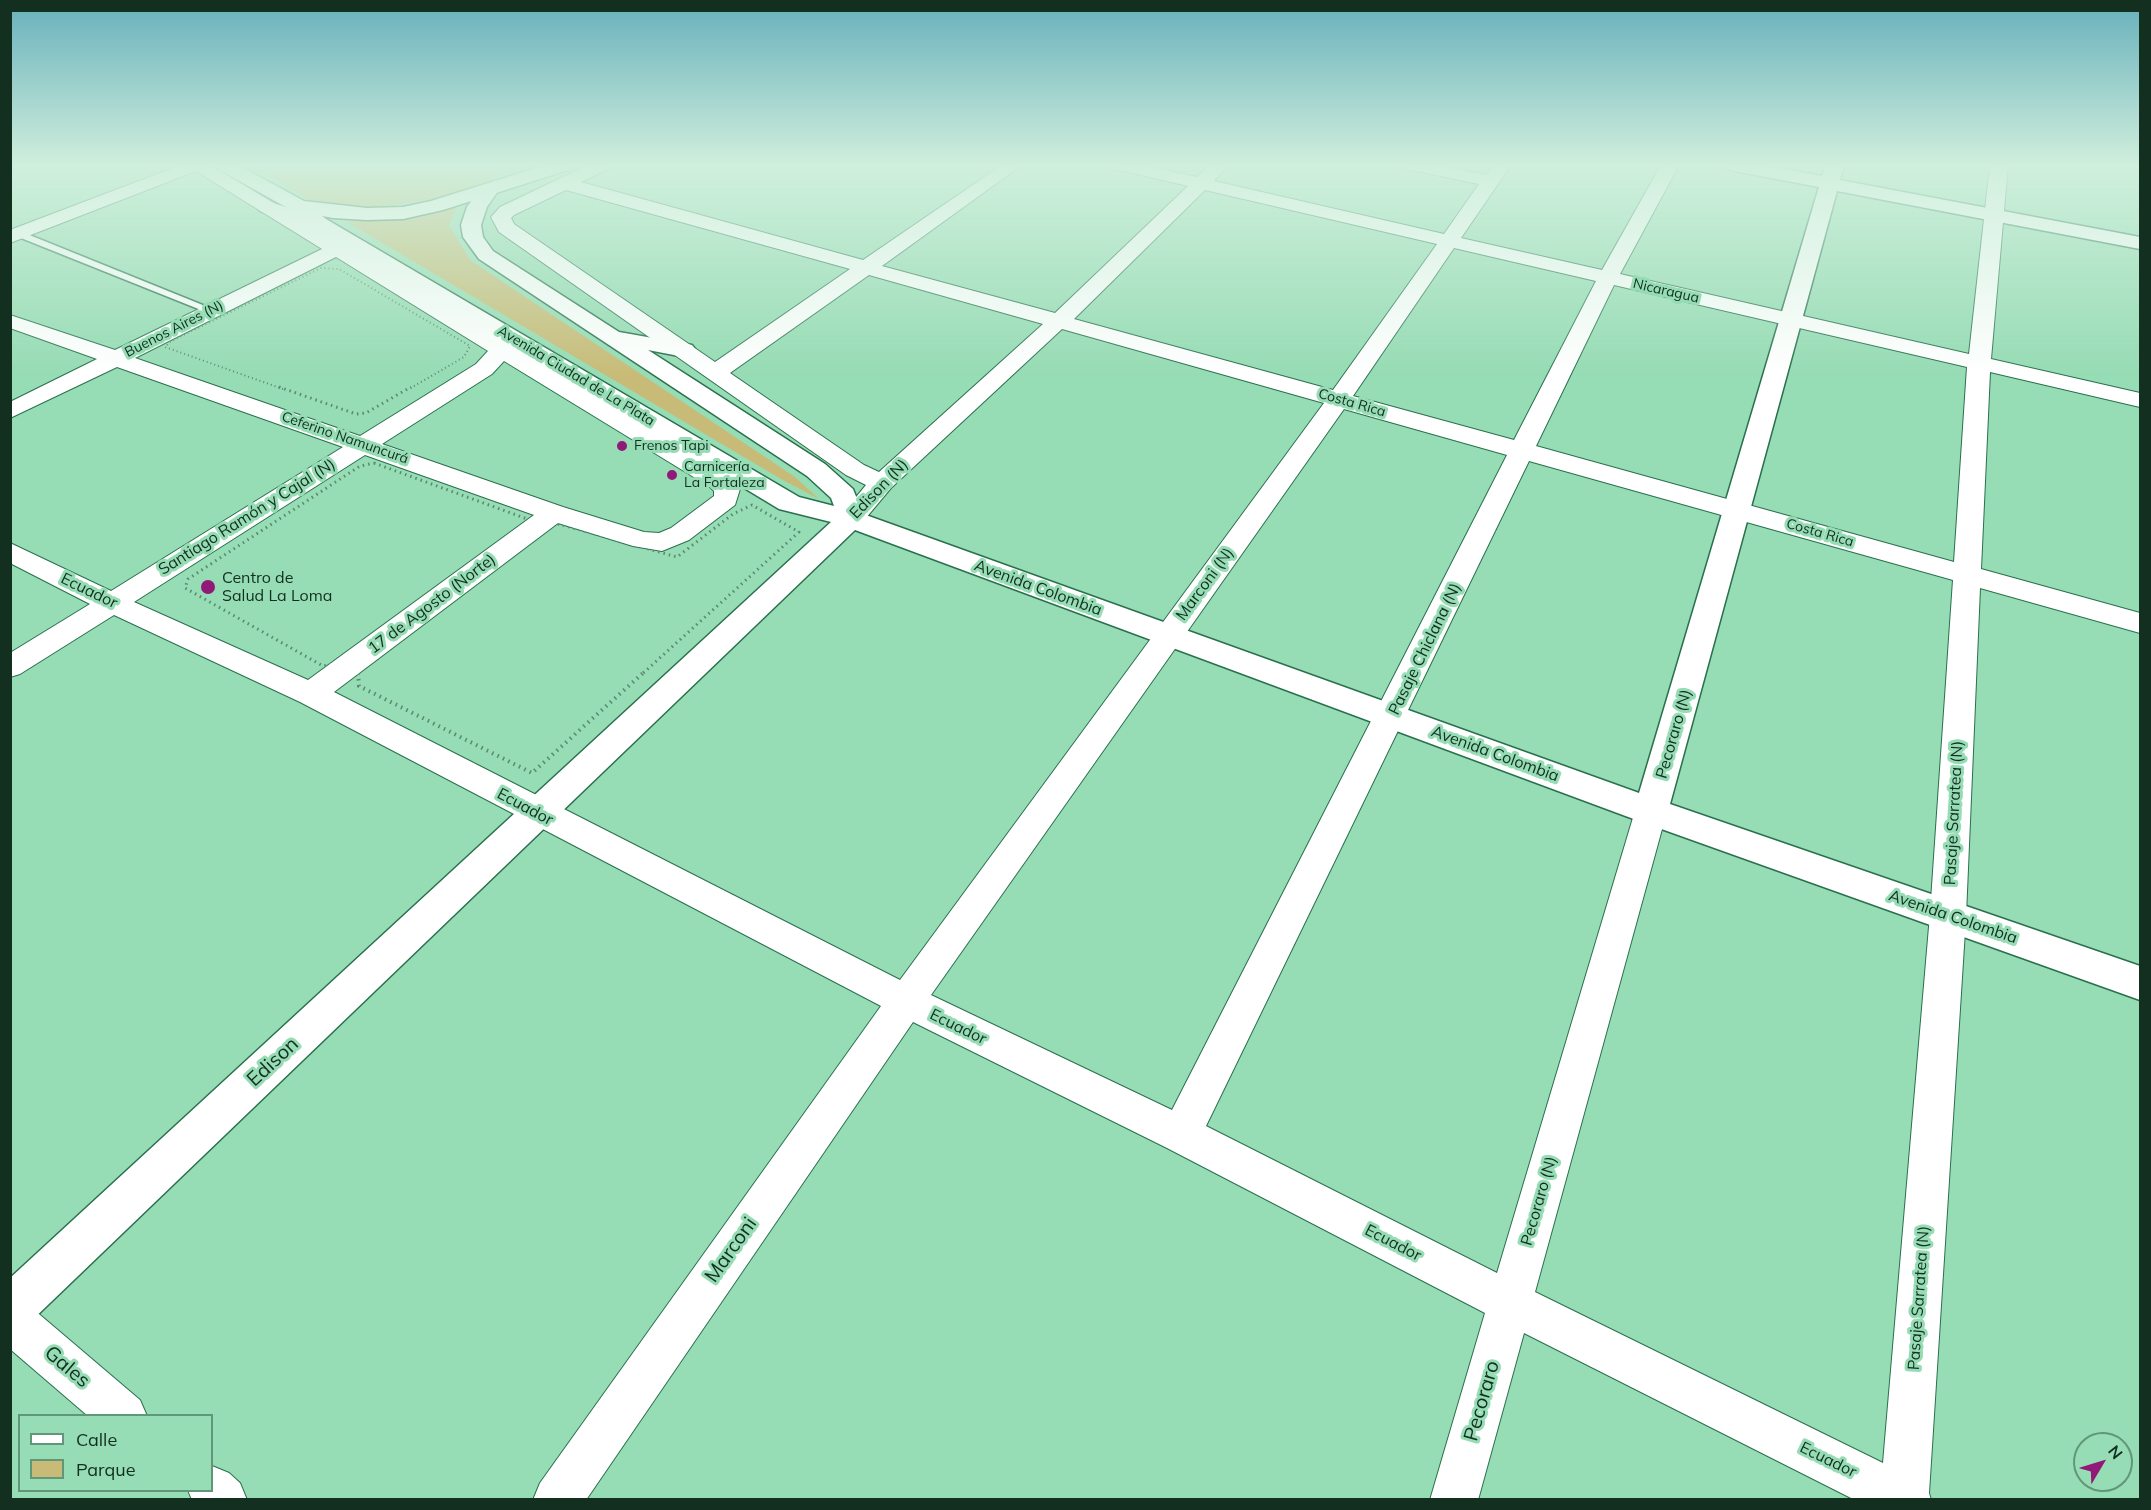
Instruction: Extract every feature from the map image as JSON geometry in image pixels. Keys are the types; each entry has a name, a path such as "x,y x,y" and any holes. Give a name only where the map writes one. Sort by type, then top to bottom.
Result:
{"main road":[{"name":"Avenida Ciudad de La Plata","path":"340,235 789,503 851,519"},
{"path":"473,235 486,255 816,471 844,495 851,519"},
{"name":"Pecoraro (N)","path":"1652,811 1739,510 1815,235"},
{"path":"2102,235 2140,243"},
{"path":"481,319 500,351"},
{"path":"607,336 684,350"},
{"name":"Avenida Colombia","path":"851,519 1652,811 2140,983"},
{"name":"Edison (N)","path":"536,813 851,519"},
{"name":"Edison","path":"10,1310 536,813"}],"street":[{"name":"Avenida Ciudad de La Plata","path":"317,235 500,351 719,482 727,489 726,499 680,534"},
{"path":"517,235 855,470 882,483"},
{"name":"Costa Rica","path":"764,235 866,267 1338,400 2140,623"},
{"path":"716,372 911,235"},
{"name":"Edison (N)","path":"851,519 882,483 1060,320 1148,235"},
{"name":"Nicaragua","path":"1427,235 2140,400"},
{"name":"Marconi (N)","path":"906,1001 1338,400 1450,235"},
{"name":"Pasaje Chiclana (N)","path":"1181,1134 1608,278 1631,235"},
{"name":"Pasaje Sarratea (N)","path":"1906,1499 1948,915 1979,363 1992,235"},
{"name":"Buenos Aires (N)","path":"10,411 339,248"},
{"name":"Ceferino Namuncurá","path":"10,321 363,444 548,519 642,540 662,542 680,534"},
{"name":"Santiago Ramón y Cajal (N)","path":"10,667 484,369 500,351"},
{"name":"17 de Agosto (Norte)","path":"311,694 548,519"},
{"name":"Ecuador","path":"10,552 112,603 311,694 536,813 906,1001 1181,1134 1509,1302 1906,1499"},
{"name":"Pecoraro (N)","path":"1509,1302 1652,811"},
{"name":"Marconi","path":"557,1500 906,1001"},
{"name":"Pecoraro","path":"1454,1500 1509,1302"},
{"name":"Gales","path":"10,1319 122,1414"}],"lane":[{"path":"15,236 210,310"}],"path":[{"path":"321,268 339,269 470,346 464,357 366,413 356,414 165,347 171,341 321,268"},
{"path":"374,463 548,519 341,662 323,666 185,588 188,579 360,466 374,463"},
{"path":"548,519 546,527 358,670 359,686 532,773 799,532 752,505"}],"green space":[{"path":"370,235 455,235 470,260 795,477 819,499 781,479"}],"place":[{"name":"Frenos Tapi","path":"622,446"},
{"name":"Carnicería La Fortaleza","path":"672,475"},
{"name":"Centro de Salud La Loma","path":"208,587"}]}
